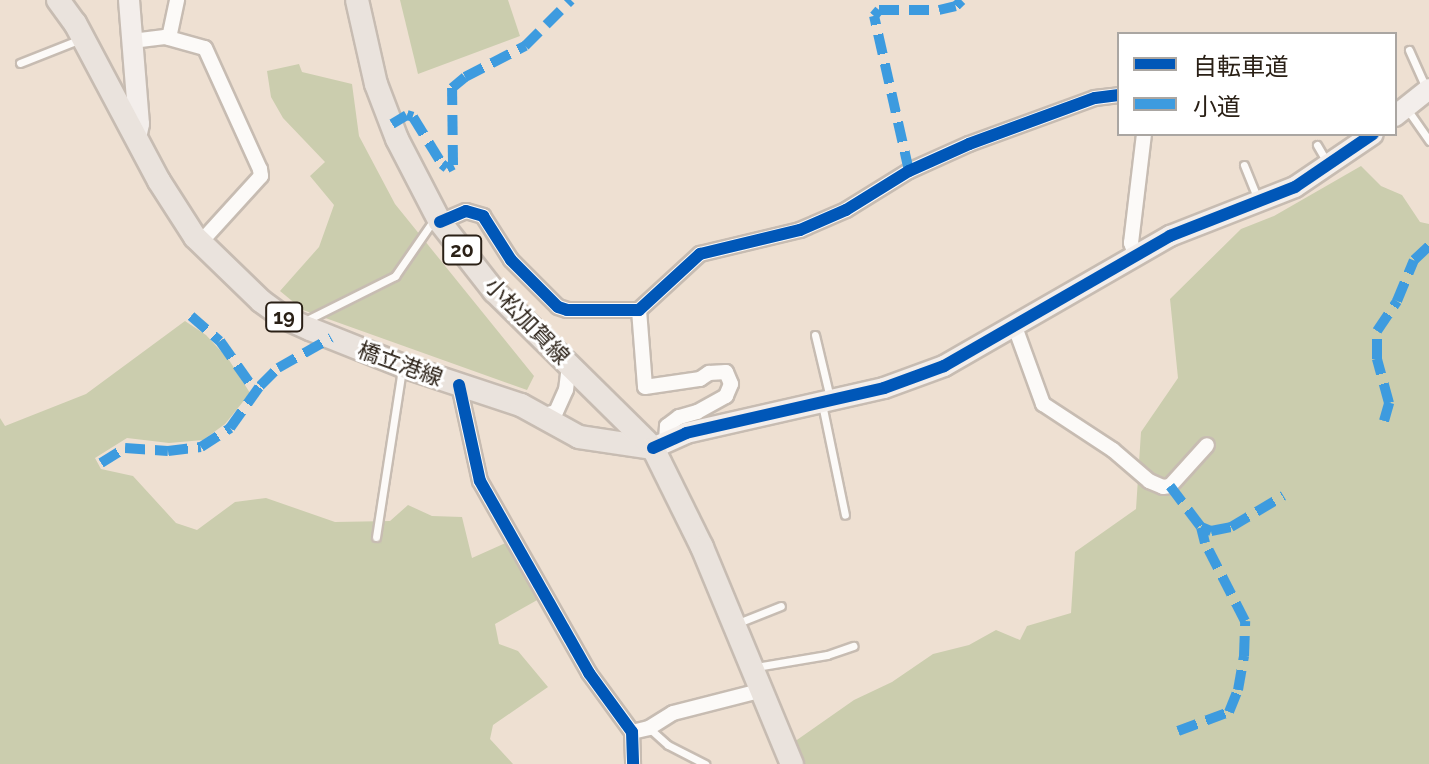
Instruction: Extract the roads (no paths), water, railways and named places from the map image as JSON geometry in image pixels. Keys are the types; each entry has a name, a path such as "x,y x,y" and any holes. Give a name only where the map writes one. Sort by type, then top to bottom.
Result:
{"main road":[{"name":"橋立港線","path":"58,0 83,38 165,191 200,243 261,301 299,324 403,366 544,415 579,437 660,445"},
{"name":"小松加賀線","path":"357,0 376,84 397,139 438,219 494,291 569,365 660,445"},
{"path":"660,445 763,690 788,763"}],"street":[{"path":"129,0 139,124 136,138"},
{"path":"169,38 177,0"},
{"path":"132,41 169,38 205,48 260,169 261,176 200,243"},
{"path":"1400,111 1428,90"},
{"path":"438,219 466,211 483,216 511,260 558,307 567,310 639,310 700,254 800,230 846,210 909,171 949,152 1072,105 1117,95"},
{"path":"1135,254 1131,243 1144,136"},
{"path":"660,445 686,433 884,388 944,366 1170,236 1295,187 1370,136"},
{"path":"639,310 645,387 700,379 717,372 726,372 731,384 726,396 697,412 679,417 667,426 660,445"},
{"path":"1015,327 1043,404 1129,461 1149,481 1163,487 1170,486 1207,445"},
{"path":"544,415 556,412 566,390 569,365"},
{"path":"459,385 480,481 589,673 632,732 633,764"},
{"path":"632,732 649,728 673,713 763,690"}],"lane":[{"path":"20,63 83,38"},
{"path":"1409,50 1428,90"},
{"path":"1400,111 1429,141"},
{"path":"1317,145 1329,166"},
{"path":"1244,165 1259,202"},
{"path":"299,324 395,276 438,219"},
{"path":"815,335 845,515"},
{"path":"376,537 403,366"},
{"path":"736,624 781,606"},
{"path":"753,667 827,655 853,646"},
{"path":"649,728 668,745 705,764"}]}
